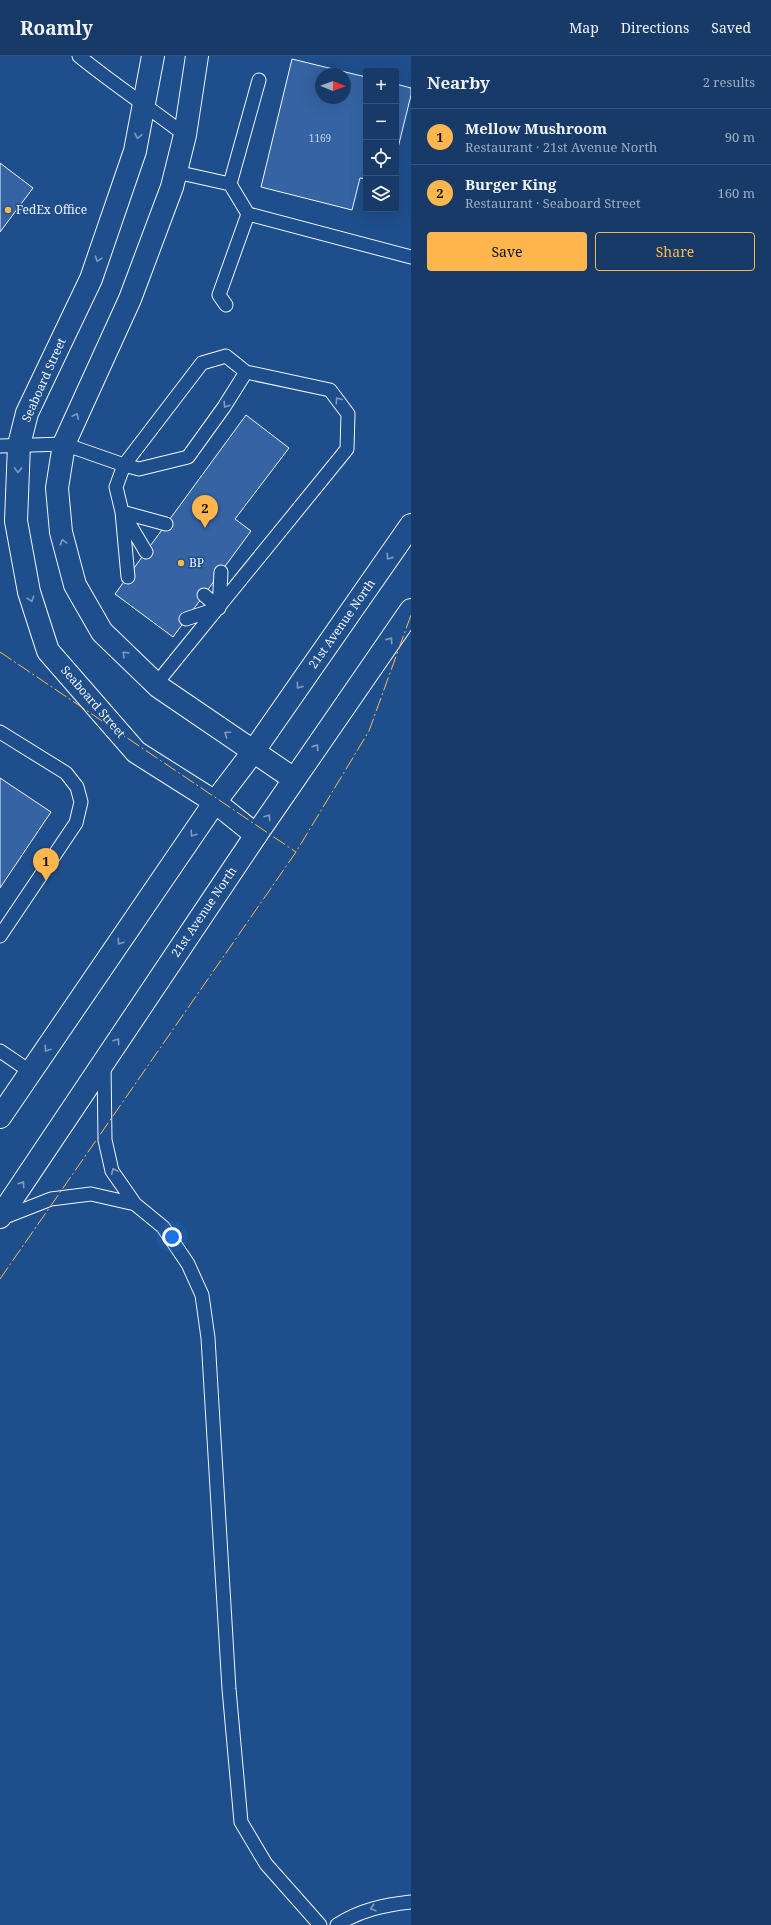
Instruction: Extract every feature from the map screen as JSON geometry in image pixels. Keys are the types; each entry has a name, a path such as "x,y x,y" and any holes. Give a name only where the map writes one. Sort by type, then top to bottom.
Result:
{"street":[{"name":"Seaboard Street","path":"153,56 135,151 91,278 10,446 16,521 29,592 48,651 136,752 215,802 256,834"},
{"path":"197,56 185,135 172,187 130,299 64,444 57,488 60,532 75,585 102,632 156,684 294,779"},
{"name":"21st Avenue North","path":"0,1117 215,802 253,752 411,525"},
{"name":"21st Avenue North","path":"0,1218 256,834 411,610"}],"lane":[{"path":"78,56 111,82 145,104 185,135"},
{"path":"230,184 259,80"},
{"path":"176,172 230,184 248,214 411,257"},
{"path":"226,304 219,295 248,214"},
{"path":"128,577 122,512 116,487 124,465 202,363 226,356 246,372 330,390 348,414 347,449 156,684"},
{"path":"10,446 64,444 124,465 139,468 188,457 224,407 246,372"},
{"path":"122,512 166,524"},
{"path":"122,512 146,552"},
{"path":"219,608 221,572"},
{"path":"204,595 219,608"},
{"path":"186,619 219,608"},
{"path":"0,732 66,773 77,787 81,802 76,823 0,936"},
{"path":"0,1051 31,1072"},
{"path":"104,1061 105,1140 112,1171 135,1204 163,1227 188,1264 202,1295 208,1338 229,1689 241,1822 266,1864 320,1925"},
{"path":"0,1218 51,1199 91,1194 135,1204"},
{"path":"337,1925 350,1916 376,1907 411,1902 411,1908"}],"building":[{"path":"292,59 329,68 315,68 315,104 351,104 351,73 363,76 363,178 360,178 352,210 261,187"},
{"path":"399,85 411,88 411,95 399,144"},
{"name":"FedEx Office","path":"0,163 33,188 0,232"},
{"path":"246,415 289,448 235,519 251,531 173,637 115,594"},
{"path":"0,778 51,812 0,888"}],"power":[{"path":"0,1279 296,852 369,731 411,615"},
{"path":"0,652 296,852"}],"place":[{"name":"FedEx Office","path":"8,210"},
{"name":"Burger King","path":"205,528"},
{"name":"BP","path":"181,563"},
{"name":"Mellow Mushroom","path":"46,881"}]}
